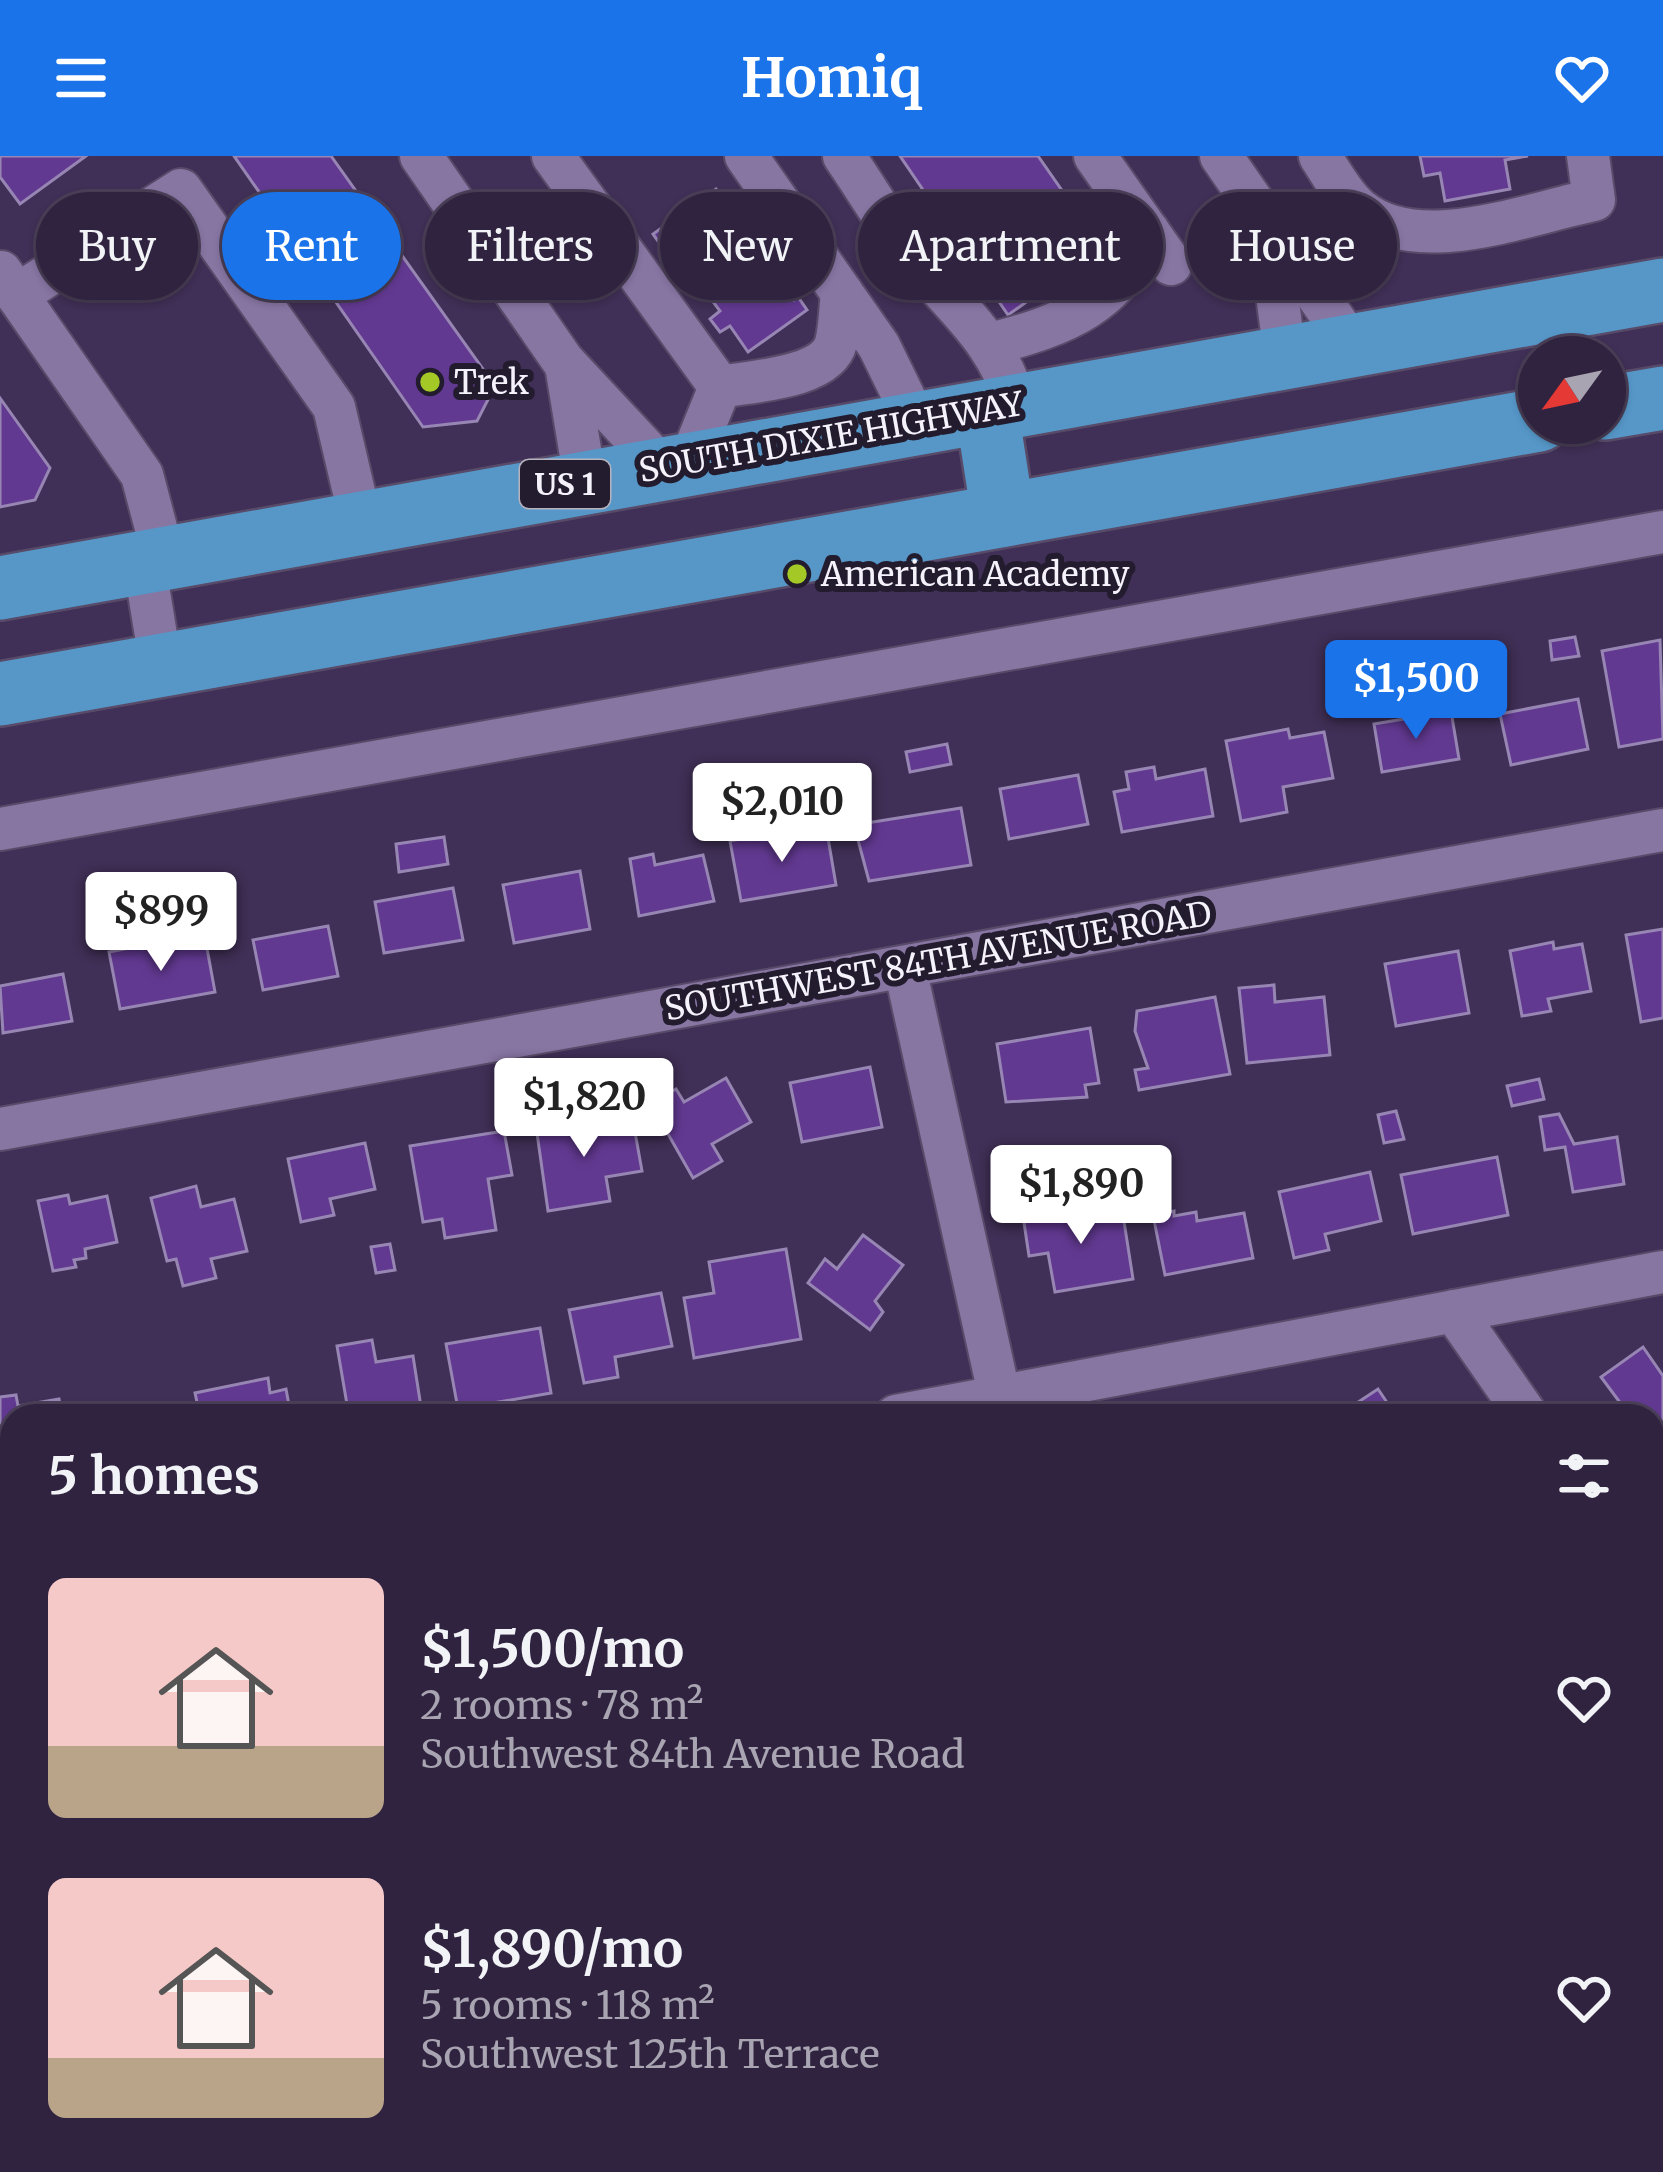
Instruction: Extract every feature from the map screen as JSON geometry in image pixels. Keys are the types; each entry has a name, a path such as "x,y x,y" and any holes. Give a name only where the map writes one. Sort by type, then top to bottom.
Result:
{"highway":[{"name":"SOUTH DIXIE HIGHWAY","path":"0,588 1663,290"},
{"path":"1626,404 1663,398"},
{"path":"1002,409 1003,515"},
{"path":"0,694 1518,424"}],"street":[{"path":"421,156 566,365 675,464 715,380 715,344 586,156"},
{"path":"553,156 715,380"},
{"path":"714,156 740,192"},
{"path":"746,156 771,192"},
{"path":"844,156 912,255 983,334"},
{"path":"876,156 932,238 1006,367 1002,409"},
{"path":"983,334 1047,329 1079,313 1159,248 1095,156"},
{"path":"1221,156 1246,192"},
{"path":"1320,156 1359,210 1387,227 1426,235 1594,200 1588,156"},
{"path":"161,665 142,475 8,283 181,190 334,407 361,522"},
{"path":"834,282 889,363 917,424"},
{"path":"715,380 800,371 826,358 836,346 834,300"},
{"path":"1278,300 1286,355"},
{"path":"1321,300 1351,344"},
{"path":"566,365 585,480"},
{"path":"0,829 1663,532"},
{"name":"SOUTHWEST 84TH AVENUE ROAD","path":"0,1129 1663,830"},
{"path":"905,968 999,1404"},
{"path":"1014,1404 1454,1310 1663,1272"},
{"path":"1454,1310 1519,1404"}],"building":[{"path":"0,156 86,156 20,204 0,177"},
{"path":"234,156 331,156 357,192 259,192"},
{"path":"900,156 1038,156 1063,192 924,192"},
{"path":"1420,156 1528,156 1505,160 1510,189 1445,201 1440,173 1424,176"},
{"path":"401,254 425,288 425,300 434,300 495,386 477,421 423,427 334,300 401,300"},
{"path":"712,300 800,300 807,310 748,352 730,326 720,332 710,319 720,311"},
{"path":"998,300 1029,300 1008,315"},
{"path":"0,398 50,468 35,500 0,507"},
{"path":"1575,637 1579,656 1552,660 1550,641"},
{"path":"1660,640 1663,739 1619,747 1602,651"},
{"path":"1578,699 1588,749 1511,765 1500,714"},
{"path":"1451,711 1459,759 1382,772 1374,724"},
{"path":"1288,729 1290,738 1324,732 1333,778 1283,787 1287,812 1241,821 1226,741"},
{"path":"947,744 951,764 910,772 906,752"},
{"path":"1154,767 1156,779 1205,769 1213,816 1122,832 1114,792 1129,789 1126,772"},
{"path":"1078,775 1088,824 1009,839 1000,789"},
{"path":"961,808 971,865 869,881 854,825"},
{"path":"778,832 780,840 827,832 836,885 741,901 730,841"},
{"path":"444,837 448,864 399,872 396,844"},
{"path":"653,854 655,865 703,855 714,901 639,916 630,859"},
{"path":"580,871 590,929 514,943 503,885"},
{"path":"453,888 463,940 384,953 375,902"},
{"path":"131,898 135,917 102,923 99,903"},
{"path":"328,926 338,976 263,990 253,940"},
{"path":"1663,929 1663,1018 1641,1022 1626,935"},
{"path":"1553,942 1554,949 1582,944 1591,991 1548,999 1551,1011 1522,1016 1510,951"},
{"path":"206,943 215,992 120,1009 109,952 151,944 152,952"},
{"path":"1458,951 1469,1013 1396,1026 1385,964"},
{"path":"63,974 72,1021 3,1033 0,986"},
{"path":"1274,985 1275,1002 1324,997 1330,1055 1247,1063 1239,988"},
{"path":"1215,997 1230,1074 1139,1090 1135,1070 1148,1068 1135,1031 1137,1011"},
{"path":"1090,1028 1099,1083 1085,1085 1087,1097 1006,1102 997,1044"},
{"path":"870,1067 882,1127 802,1142 790,1083"},
{"path":"726,1078 751,1122 712,1144 722,1161 693,1178 651,1104 676,1089 684,1102"},
{"path":"1539,1079 1544,1099 1512,1106 1507,1086"},
{"path":"1396,1111 1404,1139 1384,1143 1378,1115"},
{"path":"570,1114 572,1131 633,1121 642,1171 606,1177 610,1201 548,1211 535,1119"},
{"path":"1559,1114 1574,1144 1617,1137 1624,1184 1573,1192 1565,1147 1545,1150 1540,1117"},
{"path":"504,1131 512,1175 488,1179 496,1230 445,1238 442,1219 423,1222 410,1146"},
{"path":"365,1143 375,1189 330,1199 334,1215 301,1222 288,1159"},
{"path":"1497,1157 1508,1215 1413,1234 1401,1175"},
{"path":"1370,1172 1381,1221 1325,1234 1329,1250 1294,1258 1279,1192"},
{"path":"196,1186 201,1207 234,1199 247,1251 211,1259 216,1278 183,1286 176,1259 167,1261 151,1198"},
{"path":"68,1195 70,1204 107,1196 117,1242 85,1249 86,1258 74,1260 76,1267 53,1271 38,1201"},
{"path":"1071,1208 1123,1215 1133,1279 1055,1292 1048,1253 1029,1256 1023,1216"},
{"path":"1174,1211 1174,1216 1196,1212 1197,1221 1244,1213 1253,1258 1165,1275 1153,1215"},
{"path":"863,1235 903,1265 875,1301 883,1312 870,1330 808,1283 825,1259 837,1269"},
{"path":"390,1244 395,1270 376,1273 371,1247"},
{"path":"786,1249 801,1339 694,1358 684,1298 714,1293 709,1262"},
{"path":"661,1293 672,1346 615,1357 618,1377 584,1383 569,1310"},
{"path":"540,1328 551,1393 457,1404 446,1344"},
{"path":"372,1340 376,1362 413,1356 421,1404 347,1404 337,1346"},
{"path":"1643,1347 1663,1376 1663,1404 1621,1404 1601,1377"},
{"path":"268,1378 270,1393 286,1389 289,1404 197,1404 195,1393"},
{"path":"1378,1389 1388,1404 1355,1404"},
{"path":"16,1395 18,1404 0,1404 0,1397"}],"place":[{"name":"Trek","path":"430,382"},
{"name":"American Academy","path":"797,574"}]}
